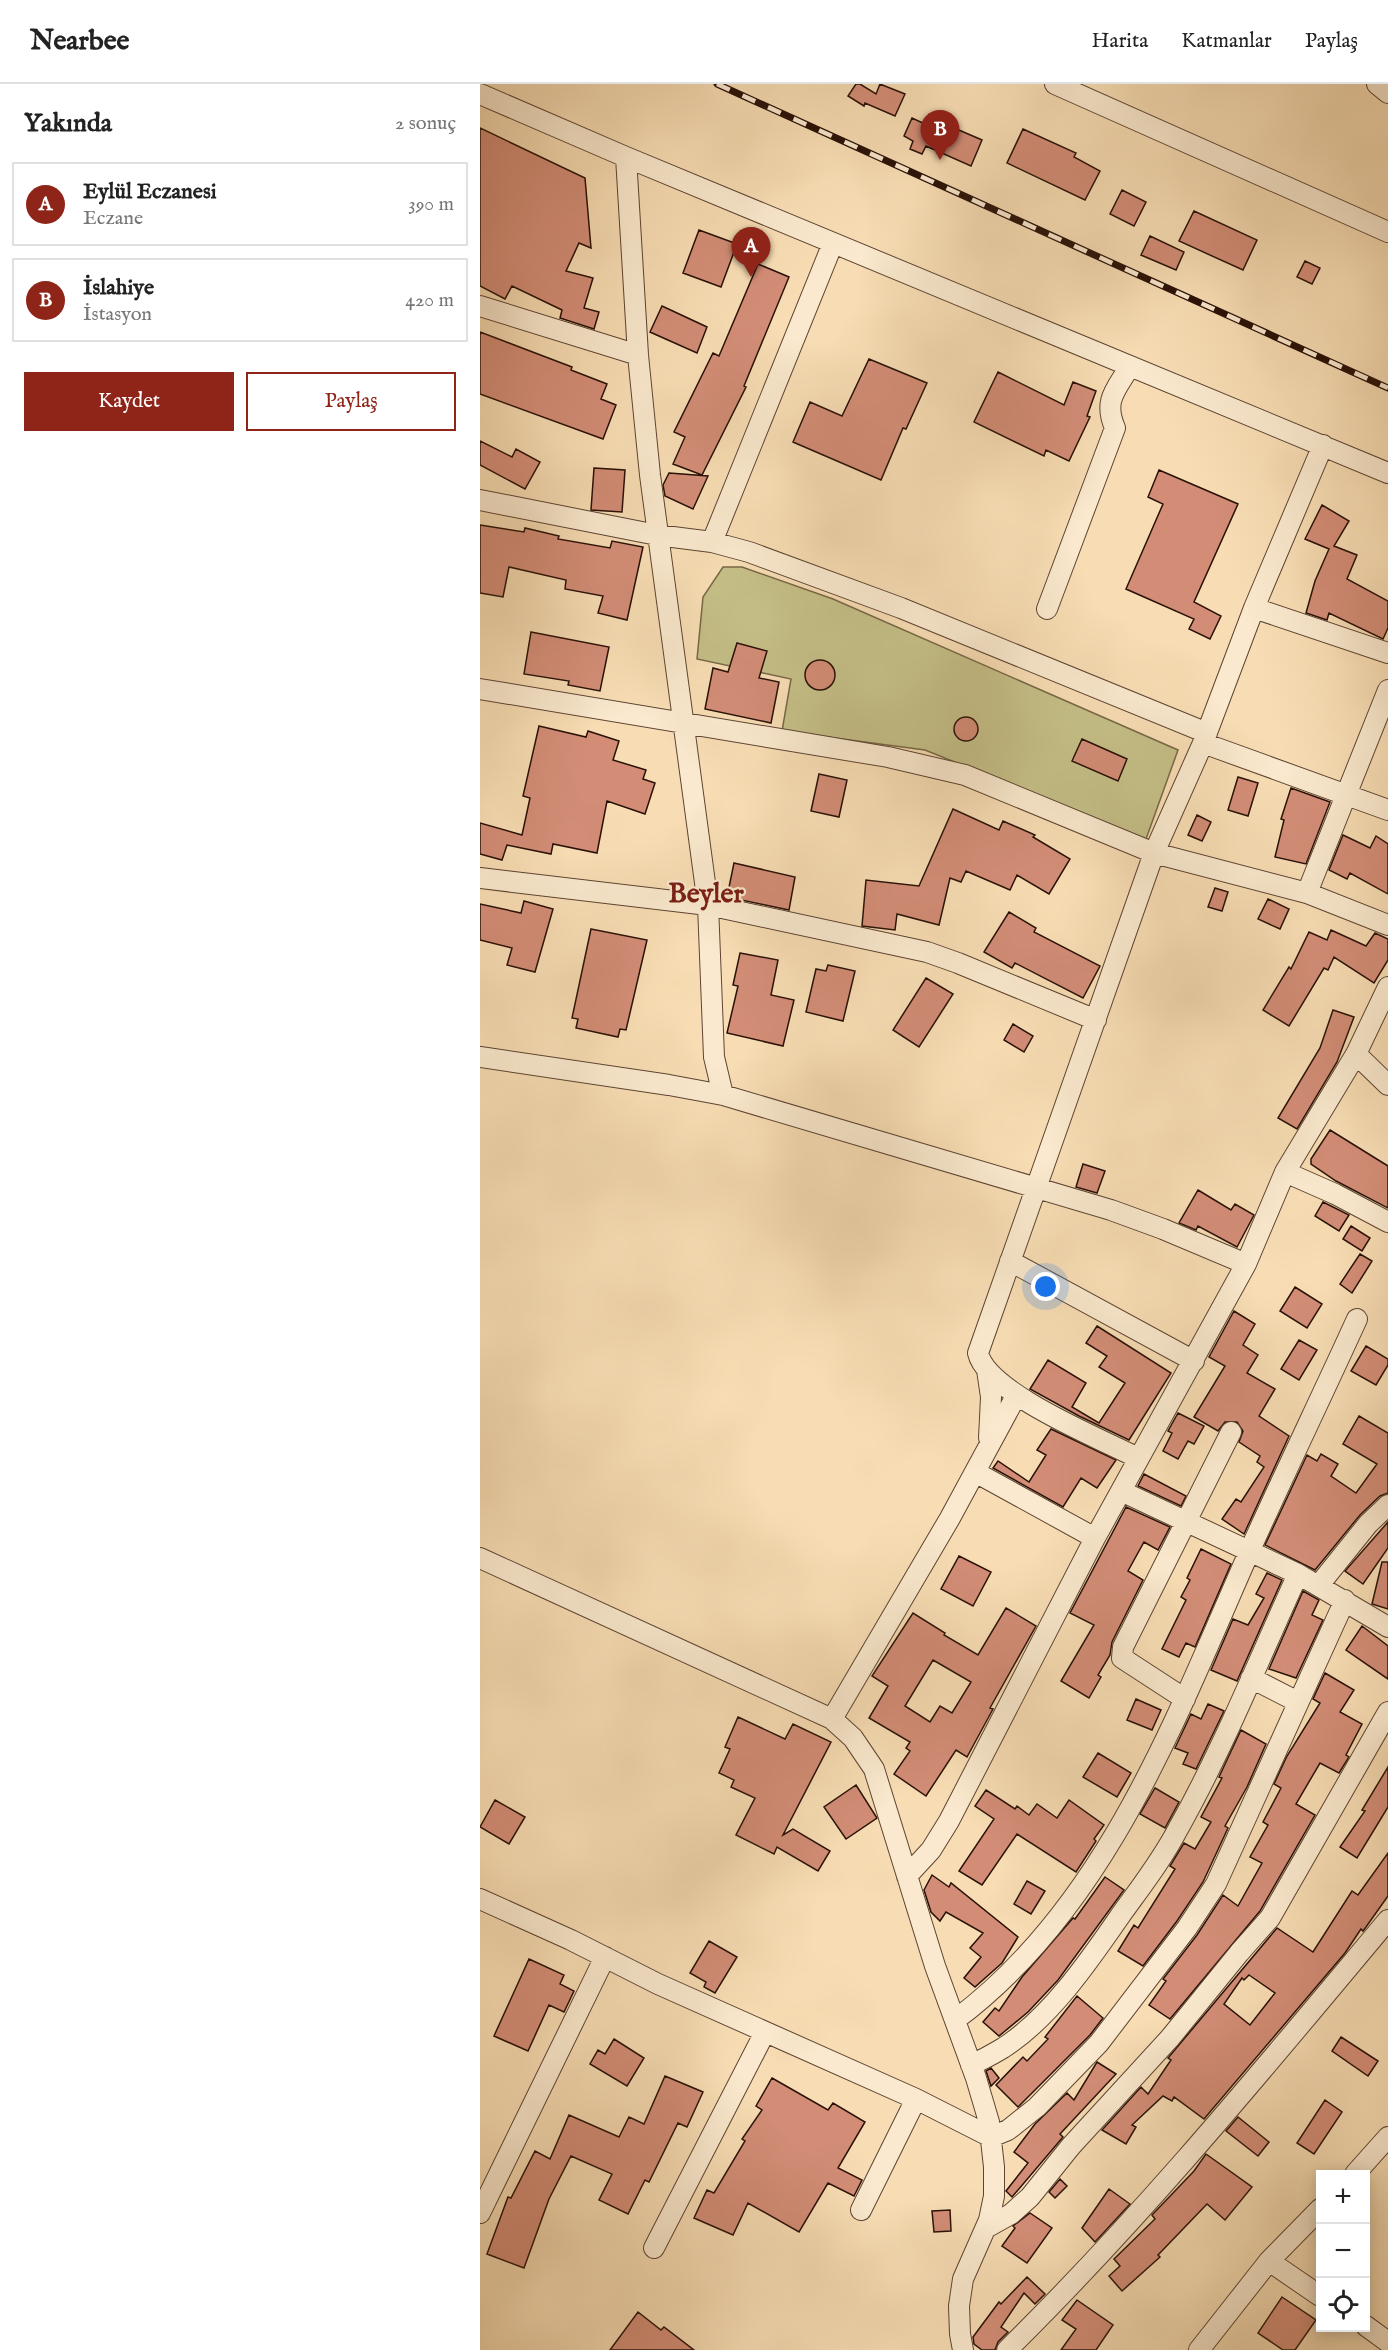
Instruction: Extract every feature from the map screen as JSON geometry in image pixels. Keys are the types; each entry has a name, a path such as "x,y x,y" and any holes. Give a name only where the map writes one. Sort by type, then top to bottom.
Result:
{"street":[{"path":"1055,84 1388,232"},
{"path":"1377,84 1388,93"},
{"path":"480,94 1388,474"},
{"path":"626,157 638,356 657,535 708,905 714,1057 723,1095"},
{"path":"712,542 832,243"},
{"path":"480,306 638,356"},
{"path":"1047,609 1115,428 1109,403 1131,366"},
{"path":"1138,1458 1016,1396 980,1364 978,1353 1154,853 1205,738 1254,608 1323,446"},
{"path":"480,500 657,535 712,542 750,552 901,608 1205,738 1388,810"},
{"path":"1254,608 1388,653"},
{"path":"480,688 888,757 965,775 1154,853 1307,892 1388,926"},
{"path":"1307,892 1388,690"},
{"path":"480,878 708,905 927,952 1096,1020"},
{"path":"907,1876 931,1850 949,1821 1095,1538 1246,1264 1285,1172 1356,1054 1388,987"},
{"path":"1356,1054 1388,1085"},
{"path":"480,1057 723,1095 1111,1210 1246,1264"},
{"path":"1285,1172 1335,1194 1388,1222"},
{"path":"1010,1261 1194,1361"},
{"path":"955,2020 987,1996 1017,1968 1059,1915 1126,1817 1185,1699 1250,1550 1358,1319"},
{"path":"987,1370 991,1397 991,1426 987,1450"},
{"path":"832,1719 975,1472 1016,1396"},
{"path":"1185,1699 1122,1658 1123,1647 1231,1432"},
{"path":"975,1472 1095,1538"},
{"path":"1121,1491 1298,1574 1388,1627"},
{"path":"1318,1585 1368,1524 1388,1505"},
{"path":"480,1558 832,1719 852,1738 874,1768 907,1876 989,2122 994,2167 994,2196 986,2228 963,2279 959,2316 963,2350"},
{"path":"971,2065 1004,2048 1027,2030 1054,2002 1102,1943 1178,1830 1298,1574"},
{"path":"480,1899 658,1984 916,2099 991,2137 1008,2130 1037,2107 1099,2043 1187,1928 1216,1884 1345,1600"},
{"path":"1251,1678 1298,1702"},
{"path":"986,2228 1011,2214 1030,2197 1071,2146 1170,2038 1270,1918 1388,1712"},
{"path":"1007,2350 1071,2286 1163,2186 1388,1920"},
{"path":"480,2213 605,1957"},
{"path":"654,2248 765,2031"},
{"path":"861,2210 916,2099"},
{"path":"1359,2170 1388,2137"},
{"path":"1199,2350 1269,2261 1316,2213"},
{"path":"1269,2261 1316,2293"},
{"path":"1370,2329 1388,2342"}],"shaded area":[{"path":"723,567 742,567 833,599 1178,750 1146,839 925,750 782,731 791,679 697,659 703,597"}],"building":[{"path":"856,84 876,94 880,84 905,94 895,116 865,103 864,106 848,96"},
{"path":"912,118 942,132 945,124 982,140 971,166 926,146 922,154 910,149 913,141 904,136"},
{"path":"480,128 585,178 591,248 579,243 566,271 593,278 584,308 599,312 594,329 560,318 562,310 512,286 505,299 480,286"},
{"path":"1023,129 1076,153 1074,157 1100,171 1085,200 1007,163"},
{"path":"1122,190 1146,202 1134,226 1110,214"},
{"path":"1194,211 1257,240 1243,270 1179,241"},
{"path":"699,230 737,244 721,287 683,273"},
{"path":"1150,236 1184,252 1176,270 1141,255"},
{"path":"1305,261 1320,268 1312,284 1297,277"},
{"path":"758,264 789,277 744,386 746,387 702,475 673,464 685,437 674,432 713,353 719,356"},
{"path":"662,306 707,327 697,353 650,332"},
{"path":"480,332 572,367 571,370 607,384 601,399 616,405 603,439 480,394"},
{"path":"869,359 927,383 906,429 903,428 881,480 793,442 810,402 842,416"},
{"path":"998,372 1064,405 1073,382 1096,391 1087,416 1090,417 1069,461 1046,450 1044,456 974,422"},
{"path":"480,441 512,457 516,449 540,462 525,489 480,465"},
{"path":"594,468 625,470 622,512 591,510"},
{"path":"1159,470 1238,504 1194,602 1221,616 1210,639 1189,629 1194,619 1126,589 1163,504 1148,497"},
{"path":"669,473 708,476 693,509 665,496 663,485"},
{"path":"1322,505 1349,521 1334,546 1357,555 1347,579 1388,601 1388,628 1383,639 1329,613 1327,620 1306,613 1315,581 1329,549 1305,539"},
{"path":"480,525 524,532 525,528 559,536 558,539 610,548 612,541 643,547 627,620 598,613 603,596 565,589 566,580 509,567 503,597 480,593"},
{"path":"531,632 609,647 600,691 568,685 569,681 524,674"},
{"path":"737,643 767,651 759,678 779,682 771,723 705,709 713,668 728,672"},
{"path":"820,660 831,664 835,675 831,686 820,690 809,686 805,675 809,664"},
{"path":"966,717 971,718 977,724 977,734 971,740 966,741 961,740 955,734 954,729 955,724 961,718"},
{"path":"539,726 586,737 588,731 619,741 613,760 646,770 643,779 655,783 645,814 607,801 597,853 553,844 551,854 507,845 502,860 480,854 480,823 522,835 530,798 523,796"},
{"path":"1082,739 1127,759 1118,781 1072,761"},
{"path":"819,774 847,780 839,817 811,811"},
{"path":"1238,777 1258,783 1248,816 1228,810"},
{"path":"1291,788 1330,802 1306,864 1275,857 1284,820 1281,819"},
{"path":"953,809 999,830 1003,821 1035,835 1033,837 1070,859 1049,894 1017,875 1010,890 966,871 961,882 950,878 939,925 897,914 895,930 862,926 866,880 919,886"},
{"path":"1197,815 1211,822 1202,841 1188,835"},
{"path":"1343,835 1370,848 1376,836 1388,844 1388,894 1350,873 1347,879 1329,870"},
{"path":"734,863 795,877 789,910 727,897"},
{"path":"1215,888 1228,892 1222,911 1208,907"},
{"path":"1268,899 1289,909 1280,929 1258,919"},
{"path":"524,901 553,909 535,972 507,965 512,948 480,940 480,904 521,913"},
{"path":"1009,912 1036,928 1034,932 1100,966 1083,998 1015,963 1012,968 984,952"},
{"path":"591,929 647,940 626,1030 620,1029 618,1037 576,1028 578,1019 572,1018"},
{"path":"1331,930 1366,946 1375,933 1388,939 1388,960 1374,983 1334,957 1328,970 1324,968 1289,1026 1263,1010 1289,967 1291,969 1309,932 1327,940"},
{"path":"740,953 778,960 771,995 794,1000 783,1046 727,1033 738,986 733,985"},
{"path":"828,965 855,971 843,1021 806,1012 816,969 826,971"},
{"path":"926,978 953,994 919,1047 893,1030"},
{"path":"1333,1010 1354,1017 1337,1062 1297,1129 1278,1118 1320,1048"},
{"path":"1013,1024 1033,1036 1024,1052 1004,1040"},
{"path":"1330,1130 1388,1166 1388,1208 1336,1181 1311,1164 1311,1159"},
{"path":"1083,1164 1105,1171 1097,1193 1076,1187"},
{"path":"1198,1190 1231,1210 1235,1204 1254,1215 1237,1247 1198,1226 1196,1230 1179,1223"},
{"path":"1323,1202 1349,1215 1339,1231 1315,1216"},
{"path":"1351,1226 1370,1238 1362,1251 1343,1239"},
{"path":"1360,1254 1372,1261 1352,1293 1340,1284"},
{"path":"1295,1287 1322,1304 1307,1328 1280,1311"},
{"path":"1234,1311 1255,1324 1243,1345 1258,1355 1247,1373 1275,1389 1259,1416 1289,1436 1244,1534 1222,1519 1236,1499 1241,1502 1264,1467 1257,1462 1260,1456 1239,1442 1243,1431 1237,1422 1225,1422 1218,1431 1194,1417 1225,1366 1209,1357"},
{"path":"1097,1326 1171,1373 1129,1440 1030,1389 1048,1360 1086,1383 1072,1407 1099,1423 1125,1383 1099,1367 1107,1356 1086,1343"},
{"path":"1299,1340 1317,1350 1299,1380 1281,1369"},
{"path":"1366,1346 1388,1359 1388,1365 1376,1385 1351,1371"},
{"path":"1178,1413 1204,1426 1194,1444 1188,1441 1178,1459 1163,1451 1172,1433 1168,1431"},
{"path":"1359,1416 1388,1433 1388,1493 1380,1496 1360,1515 1315,1570 1265,1545 1307,1455 1317,1461 1321,1454 1338,1464 1331,1476 1356,1493 1377,1464 1343,1444"},
{"path":"1051,1429 1116,1460 1097,1488 1081,1478 1063,1507 993,1468 998,1461 1029,1482 1046,1455 1037,1450"},
{"path":"1144,1474 1186,1496 1181,1506 1138,1486"},
{"path":"1126,1507 1170,1527 1158,1550 1144,1542 1128,1571 1143,1580 1112,1642 1110,1655 1098,1675 1101,1677 1089,1698 1061,1681 1094,1625 1070,1613"},
{"path":"1388,1522 1388,1548 1363,1584 1345,1571"},
{"path":"1201,1549 1231,1564 1195,1647 1186,1643 1179,1657 1162,1649 1186,1600 1181,1597"},
{"path":"959,1556 991,1572 973,1606 941,1589"},
{"path":"1382,1562 1388,1562 1388,1609 1372,1604"},
{"path":"1267,1573 1282,1580 1237,1681 1211,1670 1233,1619 1248,1625 1264,1598 1256,1594"},
{"path":"1303,1591 1319,1600 1312,1615 1323,1620 1296,1678 1269,1669"},
{"path":"1006,1608 1036,1626 990,1708 993,1709 967,1757 956,1750 926,1796 894,1774 910,1751 906,1748 910,1742 869,1718 888,1686 872,1676 913,1613 978,1655","holes":["933,1660 971,1682 952,1713 940,1706 930,1722 905,1706"]},
{"path":"1362,1626 1388,1646 1388,1679 1346,1650"},
{"path":"1325,1673 1354,1690 1340,1712 1362,1724 1346,1755 1349,1757 1339,1773 1320,1763 1296,1804 1315,1815 1260,1911 1170,2019 1149,2005 1166,1981 1163,1979 1197,1935 1223,1895 1238,1906 1262,1863 1250,1857 1268,1825 1263,1822 1281,1788 1274,1784 1287,1756 1320,1703 1313,1699"},
{"path":"1136,1699 1161,1710 1152,1730 1127,1720"},
{"path":"1208,1704 1224,1711 1196,1769 1183,1764 1188,1753 1175,1748 1191,1714 1201,1719"},
{"path":"738,1717 785,1739 793,1724 831,1742 783,1835 793,1829 830,1851 818,1871 777,1847 774,1854 736,1835 755,1798 731,1787 734,1780 719,1773 730,1749 725,1747"},
{"path":"1241,1730 1266,1744 1247,1787 1225,1826 1228,1828 1203,1882 1143,1966 1118,1951 1134,1925 1138,1928 1175,1869 1170,1866 1184,1843 1195,1849 1211,1822 1201,1817 1222,1778 1219,1777"},
{"path":"1098,1753 1131,1773 1117,1797 1083,1777"},
{"path":"1388,1767 1388,1807 1357,1858 1340,1847 1365,1811 1362,1810"},
{"path":"856,1785 877,1818 846,1839 824,1807"},
{"path":"1155,1788 1179,1802 1165,1828 1140,1814"},
{"path":"986,1790 1015,1809 1017,1806 1029,1815 1037,1804 1057,1818 1069,1800 1104,1825 1076,1872 1017,1834 982,1885 959,1871 994,1819 975,1806"},
{"path":"495,1800 525,1817 509,1844 480,1827"},
{"path":"1388,1853 1388,1896 1345,1953 1204,2119 1174,2097 1172,2101 1163,2096 1132,2125 1136,2127 1126,2144 1102,2130 1141,2087 1148,2094 1171,2060 1168,2058 1277,1928 1313,1952 1352,1891 1358,1895","holes":["1249,1975 1275,1993 1250,2025 1224,2004 1242,1978 1244,1980"]},
{"path":"932,1875 949,1887 951,1883 1018,1937 1002,1963 975,1987 964,1978 981,1957 970,1948 983,1933 946,1912 940,1921 931,1912 924,1890"},
{"path":"1105,1877 1124,1890 1058,1980 1028,2012 999,2036 983,2022 995,2008 999,2011 1022,1977 1073,1918 1075,1919"},
{"path":"1027,1881 1045,1891 1031,1914 1014,1904"},
{"path":"709,1941 737,1957 715,1993 704,1987 706,1982 690,1973"},
{"path":"529,1959 564,1975 560,1984 574,1991 564,2012 549,2005 528,2051 494,2036"},
{"path":"1077,1996 1103,2018 1090,2035 1018,2107 996,2085 1023,2057 1027,2061 1048,2039 1045,2037"},
{"path":"1341,2037 1378,2061 1368,2076 1332,2051"},
{"path":"614,2039 644,2058 627,2086 590,2064 598,2050 605,2054"},
{"path":"1097,2062 1116,2074 1060,2134 1063,2137 1012,2197 1006,2191 1028,2163 1014,2152 1035,2124 1067,2093 1074,2100"},
{"path":"991,2068 999,2078 991,2086 986,2071"},
{"path":"665,2076 703,2092 687,2127 678,2123 649,2182 645,2180 628,2214 599,2200 612,2174 571,2156 549,2199 524,2268 487,2254 508,2197 511,2198 535,2151 550,2159 569,2115 619,2137 629,2117 644,2124"},
{"path":"772,2078 828,2110 833,2103 865,2122 838,2168 862,2180 854,2196 828,2183 799,2232 748,2203 733,2235 694,2218 707,2190 714,2193 745,2141 742,2139 762,2110 756,2106"},
{"path":"1325,2100 1342,2112 1314,2154 1297,2143"},
{"path":"1238,2117 1269,2142 1258,2156 1226,2131"},
{"path":"1206,2154 1252,2187 1225,2220 1207,2204 1158,2255 1160,2257 1122,2291 1109,2276 1120,2266 1114,2259 1155,2219 1152,2215 1194,2171"},
{"path":"1060,2179 1067,2186 1055,2198 1049,2192"},
{"path":"1109,2189 1130,2204 1095,2242 1082,2228"},
{"path":"950,2210 951,2231 934,2232 932,2211"},
{"path":"1030,2213 1052,2228 1027,2263 1002,2246 1015,2228 1013,2226"},
{"path":"1027,2277 1045,2294 1035,2304 1024,2293 1001,2327 1008,2332 998,2342 995,2350 982,2350 974,2344 973,2337 999,2302 1001,2304"},
{"path":"1282,2297 1316,2320 1295,2350 1283,2350 1258,2333"},
{"path":"1077,2300 1113,2325 1096,2350 1061,2350 1076,2329 1062,2320"},
{"path":"638,2312 661,2330 664,2327 694,2350 610,2350"}],"railway":[{"path":"717,84 1388,388"}],"place":[{"name":"İslahiye","path":"940,160"},
{"name":"Eylül Eczanesi","path":"751,277"}],"district":[{"name":"Beyler","path":"706,894"}]}
